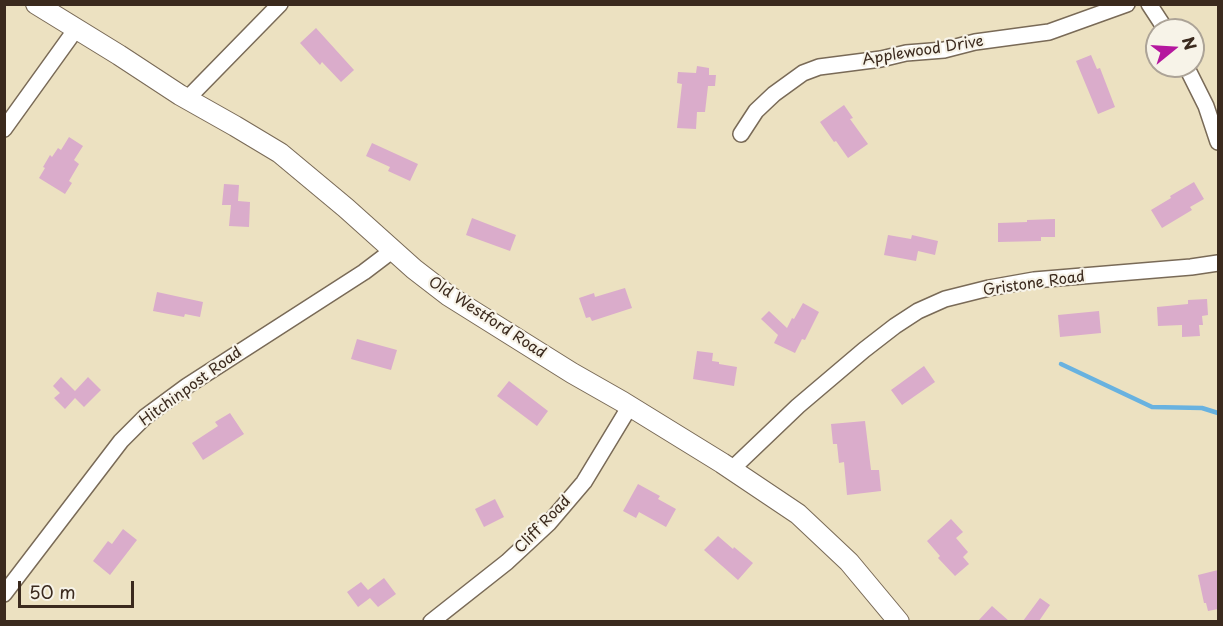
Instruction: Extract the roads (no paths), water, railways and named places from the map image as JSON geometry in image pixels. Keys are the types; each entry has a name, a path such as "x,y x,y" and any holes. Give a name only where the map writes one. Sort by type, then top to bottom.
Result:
{"main road":[{"name":"Old Westford Road","path":"36,4 187,99 280,153 414,269 449,296 572,373 630,406 798,514 849,562 899,621"}],"street":[{"path":"187,99 280,4"},
{"name":"Applewood Drive","path":"741,134 756,111 774,94 803,73 819,67 881,59 906,53 944,50 985,41 1049,32 1127,4"},
{"path":"1149,4 1158,18"},
{"path":"4,129 76,29"},
{"path":"1192,78 1206,106 1218,142"},
{"name":"Hitchinpost Road","path":"4,594 121,441 145,417 187,386 364,272 393,250"},
{"name":"Gristone Road","path":"732,470 798,406 872,344 918,311 945,299 1034,280 1218,263"},
{"name":"Cliff Road","path":"431,621 507,562 549,523 584,482 630,406"}],"waterway":[{"path":"1061,364 1152,407 1202,408 1218,413"}]}
